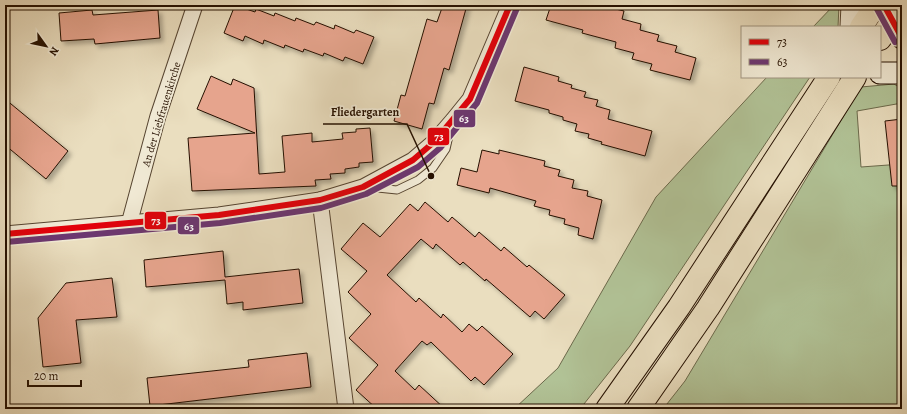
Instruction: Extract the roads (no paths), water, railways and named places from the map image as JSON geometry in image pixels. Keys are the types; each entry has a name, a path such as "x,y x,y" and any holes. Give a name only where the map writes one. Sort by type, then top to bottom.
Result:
{"highway":[{"path":"863,26 876,5"},
{"path":"881,38 895,17"},
{"path":"607,409 675,313 828,78"},
{"path":"638,409 708,308 857,79"}],"main road":[{"path":"881,73 902,73"}],"street":[{"name":"An der Liebfrauenkirche","path":"129,224 160,111 195,5"},
{"path":"5,234 219,215 320,200 363,187 413,160 434,142 470,99 510,5"},
{"path":"850,26 851,5"},
{"path":"320,200 346,409"}],"place":[{"name":"Fliedergarten","path":"431,176"}]}
